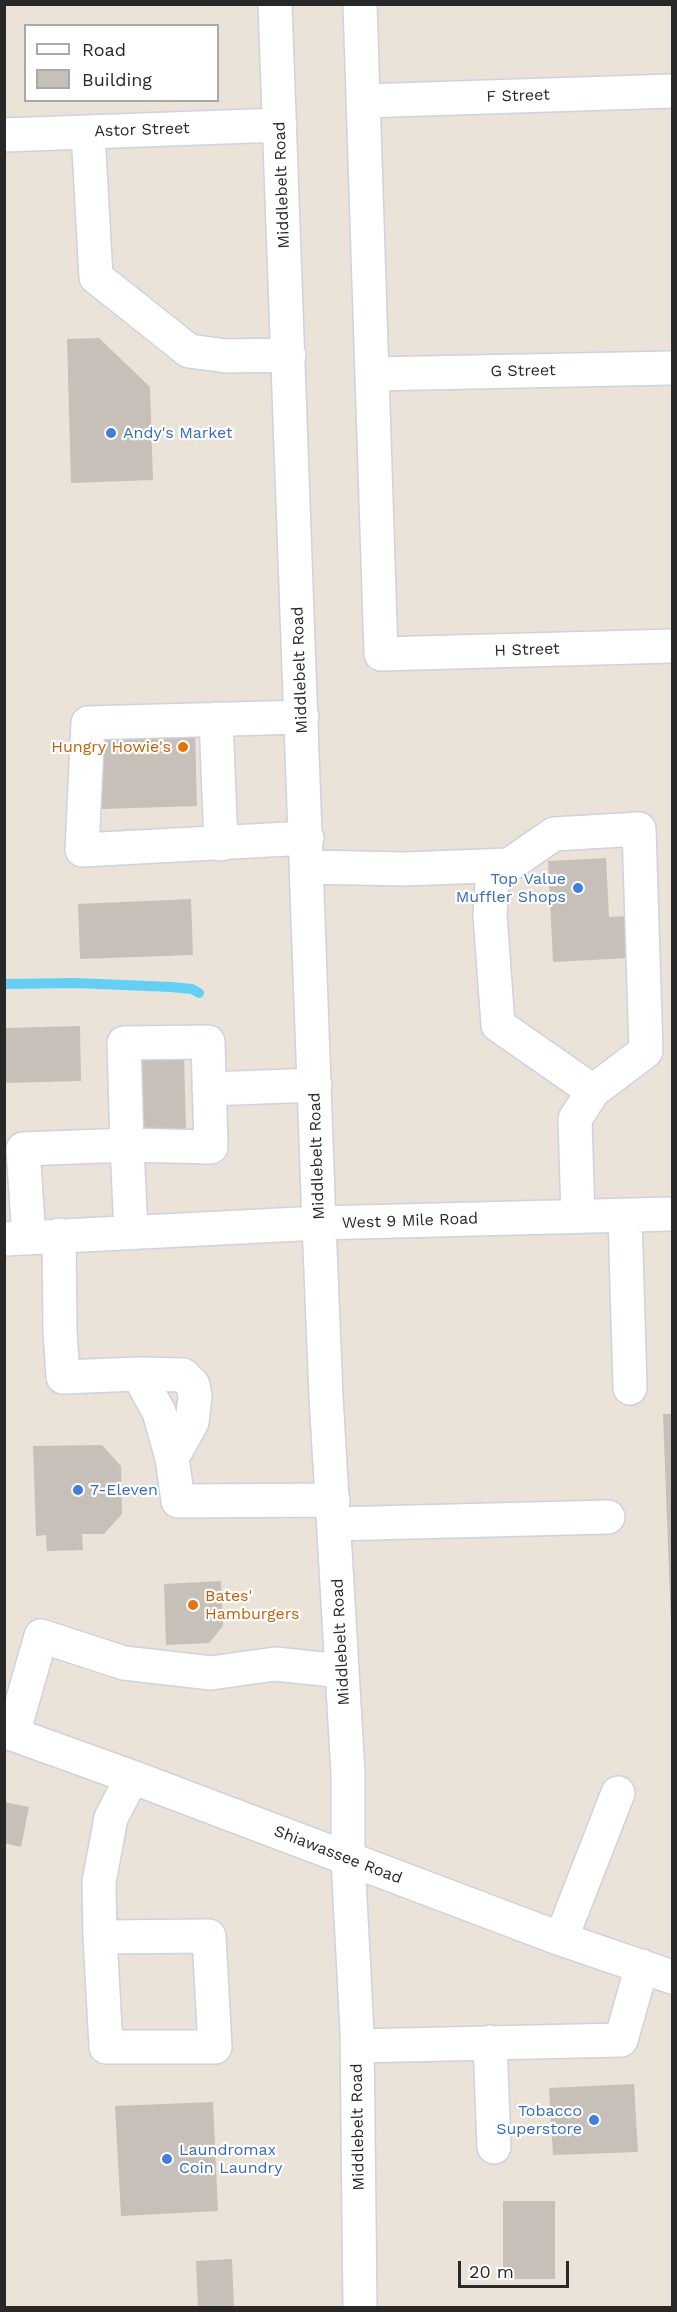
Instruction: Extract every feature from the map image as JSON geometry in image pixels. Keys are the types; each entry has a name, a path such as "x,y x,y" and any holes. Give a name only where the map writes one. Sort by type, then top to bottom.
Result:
{"street":[{"name":"Middlebelt Road","path":"275,4 319,1223 348,1773 348,1859 357,2046 360,2307"},
{"path":"360,4 372,374"},
{"name":"F Street","path":"363,101 672,91"},
{"name":"Astor Street","path":"4,135 280,125"},
{"path":"88,132 96,277 189,351 227,356 289,355"},
{"name":"G Street","path":"372,374 672,368"},
{"name":"H Street","path":"372,374 381,654 672,646"},
{"path":"302,717 88,723 82,850 221,844 307,852 405,869 493,866 509,865 554,834 639,829 646,1051 593,1091 575,1119 578,1216"},
{"path":"216,719 221,844"},
{"path":"493,866 490,915 498,1025 593,1091"},
{"path":"131,1232 127,1145 124,1043 208,1041 211,1147 127,1145 14,1140 31,1237 60,1331 63,1377 183,1375 193,1385 195,1397 192,1422 172,1458"},
{"path":"209,1089 315,1085"},
{"name":"West 9 Mile Road","path":"31,1237 319,1223 672,1214"},
{"path":"625,1215 630,1388"},
{"path":"138,1374 159,1412 172,1458 178,1502 333,1512 608,1517"},
{"path":"9,1733 41,1636 124,1663 211,1673 275,1664 342,1671"},
{"name":"Shiawassee Road","path":"9,1733 561,1939 672,1977"},
{"path":"100,1937 209,1936 215,2047 106,2047 100,1937 99,1882 111,1818 132,1777"},
{"path":"561,1939 618,1793"},
{"path":"357,2046 621,2040 642,1966"},
{"path":"490,2042 494,2147"}],"building":[{"name":"Andy's Market","path":"99,338 150,387 153,480 71,483 67,339"},
{"path":"195,731 197,806 102,809 100,739"},
{"name":"Top Value Muffler Shops","path":"606,858 609,917 628,916 630,958 553,962 548,861"},
{"path":"191,899 193,955 80,959 78,904"},
{"path":"80,1026 81,1081 4,1083 4,1028"},
{"path":"184,1056 186,1131 143,1132 140,1058"},
{"path":"663,1414 672,1414 672,1624 671,1624"},
{"name":"7-Eleven","path":"102,1445 121,1466 122,1514 104,1534 82,1534 83,1550 47,1551 46,1535 36,1536 33,1446"},
{"name":"Bates' Hamburgers","path":"221,1581 223,1626 209,1643 166,1645 164,1584"},
{"path":"4,1802 29,1807 21,1847 4,1843"},
{"name":"Tobacco Superstore","path":"634,2084 638,2152 553,2155 549,2088"},
{"name":"Laundromax Coin Laundry","path":"213,2102 218,2211 121,2216 115,2106"},
{"path":"503,2201 555,2201 555,2279 503,2279"},
{"path":"232,2259 234,2308 198,2308 196,2261"}],"waterway":[{"path":"4,984 76,983 171,987 192,989 199,993"}],"place":[{"name":"Andy's Market","path":"111,433"},
{"name":"Hungry Howie's","path":"183,747"},
{"name":"Top Value Muffler Shops","path":"578,888"},
{"name":"7-Eleven","path":"78,1490"},
{"name":"Bates' Hamburgers","path":"193,1605"},
{"name":"Tobacco Superstore","path":"594,2120"},
{"name":"Laundromax Coin Laundry","path":"167,2159"}]}
